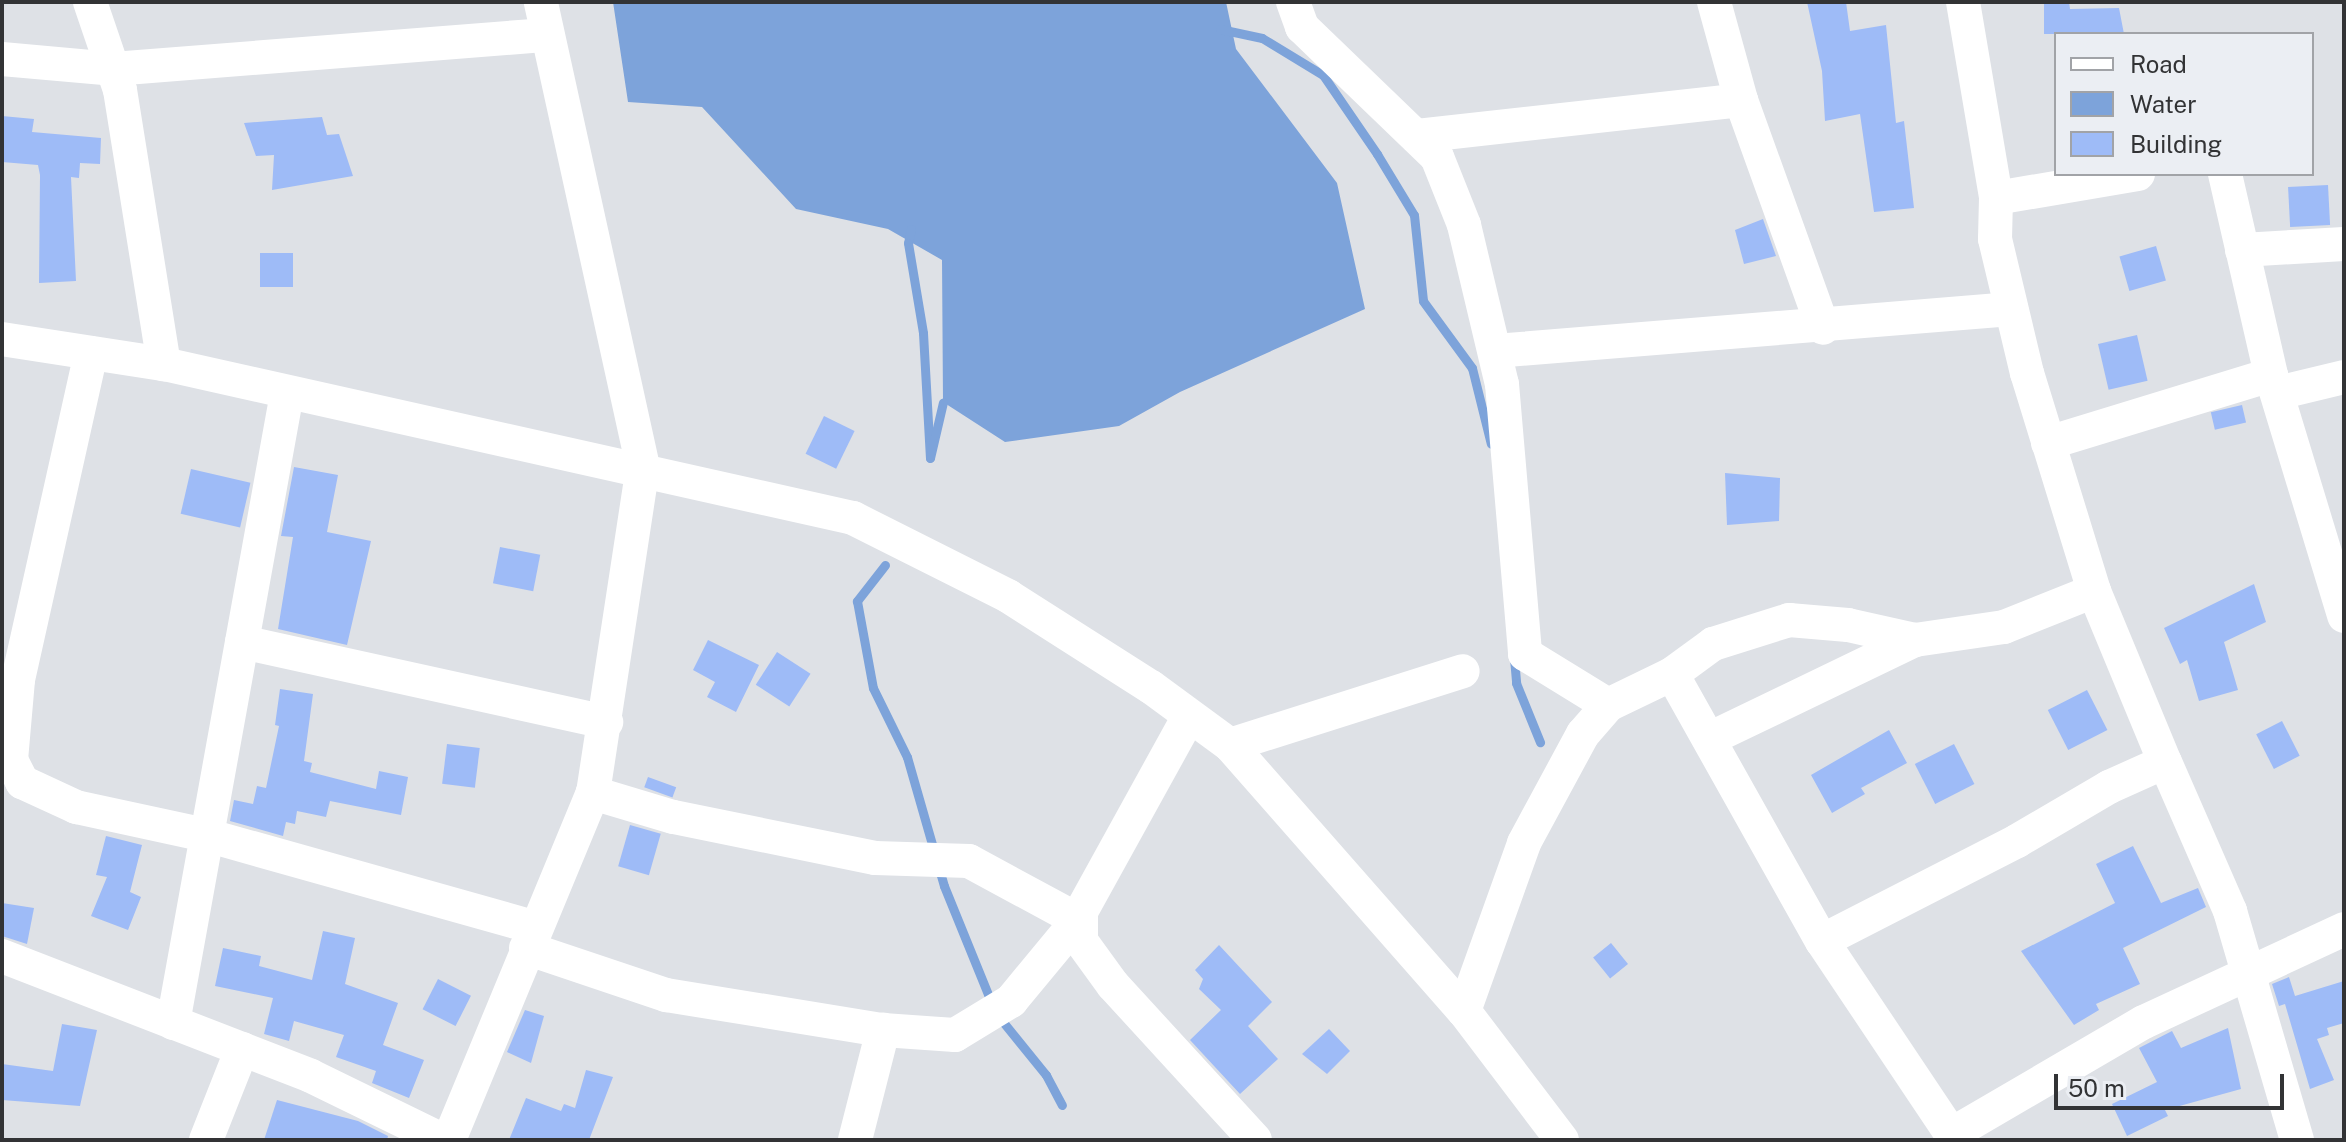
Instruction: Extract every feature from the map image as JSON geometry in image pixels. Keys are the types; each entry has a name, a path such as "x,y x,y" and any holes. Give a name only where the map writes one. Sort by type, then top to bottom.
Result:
{"street":[{"path":"90,2 113,69 164,364"},
{"path":"1293,2 1302,27 1437,157 1464,225 1495,351 1525,654 1608,705"},
{"path":"1714,2 1741,100 1823,328"},
{"path":"1963,2 1996,198 1995,239 2048,443 2094,591 2222,890 2250,971 2297,1140"},
{"path":"2,59 113,69 543,18 643,467 593,793 565,866 530,938 449,1140"},
{"path":"1417,136 1741,100"},
{"path":"1996,198 2126,176"},
{"path":"2225,176 2275,384 2344,616"},
{"path":"2242,250 2344,244"},
{"path":"1495,351 1823,328 2011,309"},
{"path":"2,339 164,364 287,393 643,467 853,518 1008,596 1151,687 1188,718 1230,745 1464,1011 1562,1140"},
{"path":"91,353 18,680 11,760 22,782 41,794 76,807 206,835 530,938 666,995 883,1030 955,1035 1011,1001 1078,920 1188,718"},
{"path":"2048,443 2275,384 2344,377"},
{"path":"173,1023 287,393"},
{"path":"1709,739 1915,640 2004,627 2094,591"},
{"path":"1464,1011 1524,843 1583,734 1608,705 1672,674 1713,644 1789,620 1848,625 1915,640"},
{"path":"242,642 606,722"},
{"path":"1230,745 1463,671"},
{"path":"1672,674 1822,941 1953,1137 2144,1022 2344,929"},
{"path":"1822,941 2017,841 2109,787 2165,762"},
{"path":"593,793 673,817 875,858 969,861 1078,920"},
{"path":"1078,920 1081,941 1113,985 1255,1140"},
{"path":"2,956 311,1076 442,1140"},
{"path":"855,1140 883,1030"},
{"path":"206,1140 242,1049"}],"water":[{"path":"613,2 1226,2 1236,49 1337,183 1365,309 1180,392 1119,426 1005,442 943,402 942,260 888,229 796,209 702,107 628,102"}],"building":[{"path":"1807,2 1846,2 1850,31 1886,25 1896,123 1904,121 1914,208 1874,212 1860,114 1825,121 1822,71"},
{"path":"2044,2 2069,2 2070,9 2119,8 2124,32 2054,32 2044,34"},
{"path":"2,116 34,119 32,132 101,138 100,164 80,163 79,178 71,177 76,281 39,283 38,165 2,162"},
{"path":"322,117 327,135 339,134 353,176 272,190 274,155 256,156 244,123"},
{"path":"2328,185 2330,225 2290,227 2288,187"},
{"path":"1763,219 1776,256 1744,264 1735,230"},
{"path":"2156,246 2166,281 2129,291 2119,256"},
{"path":"260,253 293,253 293,287 260,287"},
{"path":"2137,335 2148,381 2109,390 2098,344"},
{"path":"2242,405 2246,423 2215,430 2211,412"},
{"path":"824,416 855,431 836,469 806,454"},
{"path":"294,467 338,475 327,532 371,541 347,645 278,629 293,537 281,536"},
{"path":"191,469 250,483 240,528 181,514"},
{"path":"1725,473 1780,478 1779,521 1727,525"},
{"path":"500,547 540,555 533,591 493,583"},
{"path":"2254,584 2266,622 2224,642 2238,690 2199,701 2187,660 2180,664 2164,628"},
{"path":"708,640 759,665 736,712 707,697 715,682 693,670"},
{"path":"777,652 811,674 789,706 756,685"},
{"path":"280,689 313,694 304,761 312,763 310,772 376,789 379,771 408,777 401,815 330,801 326,817 297,811 295,824 286,822 283,836 230,821 234,800 253,804 257,786 266,788 279,726 275,725"},
{"path":"2087,690 2107,730 2068,750 2048,710"},
{"path":"2282,721 2300,756 2274,769 2256,734"},
{"path":"1889,730 1907,763 1861,788 1865,794 1832,813 1811,775"},
{"path":"447,744 480,748 475,788 442,784"},
{"path":"1954,744 1974,784 1935,804 1915,764"},
{"path":"648,777 676,787 672,798 644,787"},
{"path":"630,825 661,834 649,875 618,866"},
{"path":"106,836 142,845 130,892 141,897 128,930 91,916 107,877 96,875"},
{"path":"2133,846 2161,903 2198,888 2206,907 2123,948 2140,984 2096,1004 2099,1010 2074,1025 2021,951 2115,903 2096,864"},
{"path":"2,903 34,908 27,944 2,936"},
{"path":"323,931 355,938 345,984 398,1003 383,1045 424,1060 409,1098 372,1083 376,1071 336,1057 344,1035 294,1021 289,1041 264,1034 273,998 215,986 223,948 261,956 259,966 312,980"},
{"path":"1611,943 1628,964 1610,978 1593,957"},
{"path":"1219,945 1272,1002 1248,1026 1278,1059 1240,1094 1190,1040 1221,1010 1199,989 1203,979 1195,970"},
{"path":"2289,977 2295,996 2344,981 2344,1023 2327,1028 2329,1035 2317,1039 2334,1080 2310,1089 2285,1004 2279,1006 2272,984"},
{"path":"438,979 471,996 456,1026 423,1009"},
{"path":"525,1010 544,1016 531,1063 507,1052"},
{"path":"62,1024 97,1030 80,1106 2,1100 2,1064 53,1071"},
{"path":"2228,1028 2241,1089 2165,1110 2168,1116 2127,1136 2112,1104 2157,1082 2139,1048 2172,1031 2181,1048"},
{"path":"1329,1029 1350,1051 1327,1074 1302,1054"},
{"path":"586,1070 613,1077 589,1140 509,1140 526,1098 561,1111 564,1104 575,1108"},
{"path":"277,1100 358,1121 388,1136 387,1140 264,1140"}],"waterway":[{"path":"1220,29 1262,38 1323,75 1377,154 1414,215 1423,301 1472,368 1491,444"},
{"path":"911,229 908,243 923,333 930,458 943,402"},
{"path":"885,565 857,601 873,688 907,757 944,886 992,1004"},
{"path":"1514,658 1516,683 1540,742"},
{"path":"999,1017 1046,1075 1062,1105"}]}
